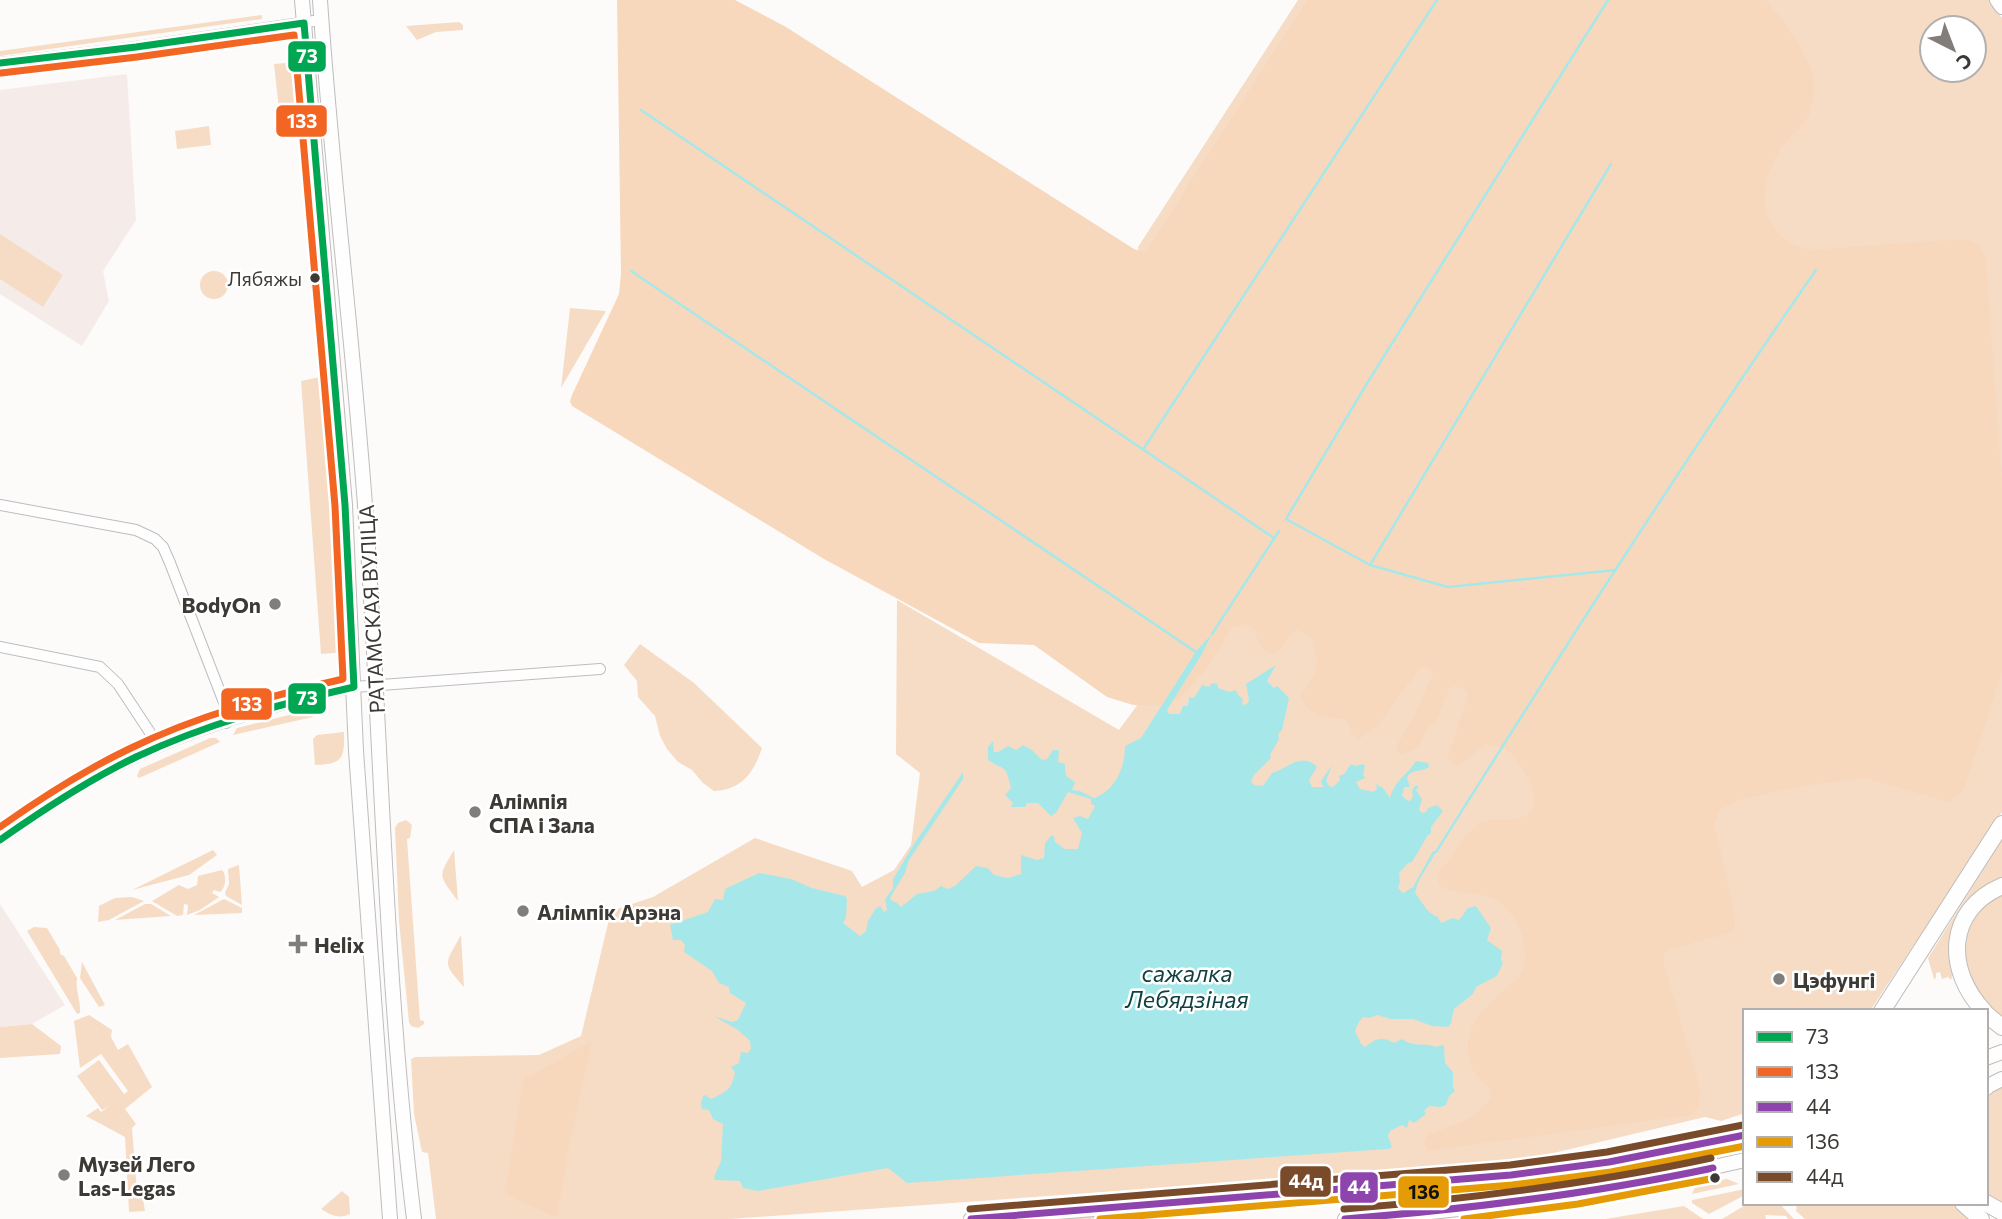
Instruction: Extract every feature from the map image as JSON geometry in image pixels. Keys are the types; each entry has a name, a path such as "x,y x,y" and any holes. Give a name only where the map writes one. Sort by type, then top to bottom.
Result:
{"highway":[{"path":"1883,1009 2002,824"},
{"path":"1982,1009 1971,996 1961,976 1956,961 1956,948 1960,929 1976,901 2002,886"},
{"path":"1988,1015 2002,1027"},
{"path":"1965,1205 1981,1219"}],"main road":[{"name":"РАТАМСКАЯ ВУЛІЦА","path":"302,0 345,505 372,986 390,1219"},
{"name":"РАТАМСКАЯ ВУЛІЦА","path":"320,0 359,419 376,685 385,890 402,1126 414,1219"},
{"path":"1997,0 2002,8"},
{"path":"971,1219 1511,1175 1609,1162 1743,1135"},
{"path":"1345,1219 1429,1213 1576,1195 1657,1181 1743,1160"}],"street":[{"path":"0,63 321,20"},
{"path":"0,505 125,527 155,540 163,547 225,705 226,723"},
{"path":"0,647 100,667 118,684 149,731 156,748"},
{"path":"0,840 56,801 156,748 226,723 354,687 600,670"}],"shaded area":[{"path":"617,0 735,0 786,27 1134,249 1143,252 1307,0 1766,0 1800,47 1814,82 1809,115 1777,155 1767,181 1766,208 1777,232 1791,243 1809,250 1964,239 1977,245 1986,257 2002,482 2002,672 1965,786 1948,802 1865,778 1802,786 1738,800 1720,810 1714,823 1735,915 1735,929 1668,950 1664,955 1664,964 1700,1087 1699,1107 1692,1115 1427,1151 1424,1141 1428,1134 1470,1118 1491,1098 1488,1087 1474,1072 1469,1056 1471,1029 1486,1007 1519,977 1525,956 1522,934 1504,906 1488,897 1441,887 1438,874 1462,839 1476,826 1492,820 1519,818 1529,813 1534,799 1529,781 1518,763 1506,750 1487,744 1457,766 1447,758 1468,695 1466,690 1456,686 1449,689 1437,719 1415,749 1402,755 1397,751 1396,746 1413,719 1433,673 1428,668 1419,669 1377,727 1359,739 1352,734 1343,719 1313,712 1300,697 1316,670 1315,649 1312,639 1297,630 1277,652 1272,653 1263,649 1253,628 1245,624 1232,628 1205,670 1178,700 1156,706 1133,705 1107,697 1034,645 979,643 824,559 572,406 572,395 619,294 621,274"},
{"path":"1298,0 1990,0 2002,18 2002,812 1871,1009 1743,1009 1743,1114 1721,1121 1705,1117 1545,1155 1448,1167 730,1219 436,1219 428,1153 422,1152 414,1114 411,1059 539,1055 581,1036 611,911 653,897 755,838 852,871 862,887 894,870 911,845 920,773 896,754 897,600 1119,730 1266,529 1155,448 1138,247"},
{"path":"262,15 262,19 0,56 0,51"},
{"path":"459,22 463,25 463,30 436,32 417,40 406,26"},
{"path":"298,62 303,100 288,110 287,118 280,119 274,64"},
{"path":"127,74 136,220 103,271 109,301 82,346 0,294 0,90"},
{"path":"296,112 305,116 313,224 308,223 299,117 295,117"},
{"path":"209,126 211,145 177,149 175,131"},
{"path":"0,234 63,275 43,307 0,279"},
{"path":"214,271 224,275 228,285 224,295 214,299 204,295 200,285 204,275"},
{"path":"570,308 606,311 561,388"},
{"path":"320,377 323,379 345,652 321,654 301,381"},
{"path":"640,644 694,683 762,748 746,778 732,787 714,791 692,770 678,762 667,749 660,736 655,716 638,697 637,681 624,665"},
{"path":"313,709 313,717 233,735 237,728"},
{"path":"344,732 344,748 340,758 331,763 315,765 313,739 317,735"},
{"path":"210,738 216,738 220,742 139,778 137,776 140,769"},
{"path":"406,820 412,825 410,838 407,839 420,1020 424,1021 418,1028 411,1026 409,1022 399,921 395,828 398,823"},
{"path":"2002,840 2002,880 1986,887 1950,954 1953,973 1951,980 1948,977 1942,979 1940,972 1936,973 1934,979 1928,958"},
{"path":"213,850 217,855 189,875 132,890"},
{"path":"454,850 458,901 442,876"},
{"path":"239,865 242,905 225,893 229,884 228,869"},
{"path":"222,870 224,888 220,892 214,890 212,893 219,897 200,910 187,915 188,905 184,904 183,915 177,916 152,901 179,885 188,889 197,885 198,876"},
{"path":"2002,893 2002,1016 1975,989 1965,964 1964,942 1970,921 1976,912"},
{"path":"132,897 144,901 109,920 98,922 99,906 115,898"},
{"path":"224,899 242,908 242,913 194,915"},
{"path":"0,904 65,1005 32,1024 0,1027"},
{"path":"145,904 151,904 171,916 115,920"},
{"path":"34,927 47,928 60,954 64,956 77,978 80,1013 77,1014 27,931"},
{"path":"461,935 464,987 448,962"},
{"path":"82,962 105,1005 99,1007 80,978"},
{"path":"89,1015 112,1030 111,1037 118,1050 128,1044 152,1087 125,1109 136,1124 132,1128 137,1192 142,1192 145,1211 129,1212 125,1137 86,1116 98,1108 101,1112 109,1106 102,1110 77,1076 99,1060 124,1094 128,1091 101,1054 80,1068 74,1021"},
{"path":"32,1024 61,1046 60,1054 0,1058 0,1027"},
{"path":"592,1041 557,1218 505,1194 523,1080"},
{"path":"2002,1084 2002,1208 1988,1200 1988,1093"},
{"path":"1743,1141 1743,1146 1654,1165 1474,1193 1205,1213 1056,1219 1402,1195 1575,1175"},
{"path":"1727,1179 1739,1184 1692,1194 1696,1185"},
{"path":"1743,1189 1743,1196 1709,1214 1692,1203 1692,1200"},
{"path":"342,1191 349,1197 350,1214 335,1216 321,1209"},
{"path":"1746,1205 1781,1205 1794,1219 1765,1215 1766,1219 1722,1219"},
{"path":"1797,1205 1959,1205 1974,1219 1805,1219 1796,1211"},
{"path":"1684,1206 1703,1219 1605,1219"}],"water":[{"name":"сажалка Лебядзіная","path":"1212,634 1167,710 1169,714 1180,714 1183,706 1188,706 1189,697 1194,698 1202,685 1209,687 1212,683 1230,692 1236,690 1243,699 1242,704 1246,705 1249,700 1246,684 1276,665 1267,681 1274,688 1277,686 1289,698 1282,730 1278,734 1279,739 1271,758 1254,775 1251,781 1254,785 1263,786 1272,773 1294,762 1306,761 1317,767 1309,780 1312,787 1323,787 1321,781 1332,765 1326,781 1333,787 1351,764 1363,764 1365,778 1356,782 1360,789 1373,792 1377,789 1376,784 1383,788 1390,798 1395,786 1416,761 1428,763 1429,767 1409,775 1407,778 1410,787 1404,787 1402,796 1408,801 1411,800 1412,790 1419,786 1416,790 1422,799 1419,810 1426,812 1428,808 1437,805 1443,811 1412,862 1399,873 1398,888 1403,893 1413,887 1433,851 1436,852 1418,882 1415,893 1441,923 1452,918 1459,920 1468,908 1476,906 1491,928 1487,940 1502,951 1503,963 1497,976 1476,987 1473,994 1454,1009 1448,1027 1377,1015 1363,1017 1355,1031 1365,1047 1382,1039 1394,1043 1402,1039 1415,1044 1444,1046 1445,1063 1453,1072 1455,1091 1449,1096 1446,1105 1429,1106 1424,1111 1426,1114 1414,1123 1409,1120 1407,1128 1402,1125 1390,1131 1388,1136 1392,1147 1388,1149 907,1183 888,1168 758,1191 743,1188 740,1181 715,1180 721,1161 723,1124 713,1119 709,1110 702,1109 701,1103 703,1096 711,1099 728,1089 735,1072 731,1067 739,1063 741,1052 748,1053 751,1049 750,1041 738,1030 714,1016 732,1022 738,1020 746,1003 730,993 729,987 719,983 712,971 684,952 685,945 681,940 673,940 670,925 708,912 715,899 723,900 725,889 759,873 791,879 812,888 845,896 846,918 843,923 860,936 866,931 868,921 876,908 880,906 884,912 887,910 885,899 893,888 893,879 963,772 963,779 909,860 905,873 890,898 892,901 901,907 917,894 934,891 941,886 947,889 955,886 976,866 988,868 994,875 1008,878 1021,874 1021,855 1037,860 1044,858 1045,843 1051,836 1065,849 1078,849 1082,833 1073,818 1080,816 1088,819 1095,806 1091,804 1091,799 1068,792 1056,813 1051,816 1038,803 1011,807 1013,803 1005,795 1011,788 1007,774 1004,769 988,760 988,747 993,741 994,752 1008,746 1016,750 1023,745 1042,760 1047,759 1053,750 1059,750 1058,762 1065,764 1067,776 1075,782 1072,790 1094,798 1102,794 1118,777 1125,746 1141,738 1197,650"}],"waterway":[{"path":"1144,448 1437,0"},
{"path":"1608,0 1369,380 1286,519 1370,565 1448,587 1616,570"},
{"path":"641,110 1274,538"},
{"path":"1370,565 1611,164"},
{"path":"1436,852 1623,559 1816,270"},
{"path":"631,271 1196,652"},
{"path":"1212,634 1279,531"}],"transit line":[{"name":"73","path":"0,63 304,23 345,505 354,687 244,716 162,745 83,785 0,840"},
{"name":"133","path":"0,827 79,776 154,737 234,708 343,679 335,506 294,35 1,73"},
{"name":"44д","path":"970,1209 1510,1165 1607,1152 1743,1125"},
{"name":"44","path":"971,1219 1511,1175 1609,1162 1743,1135"},
{"name":"136","path":"1100,1219 1512,1185 1611,1172 1743,1146"},
{"name":"44д","path":"1344,1209 1529,1190 1711,1158"},
{"name":"44","path":"1345,1219 1530,1200 1713,1168"},
{"name":"136","path":"1464,1219 1578,1204 1715,1178"}],"place":[{"name":"Лябяжы","path":"315,278"},
{"name":"BodyOn","path":"275,604"},
{"name":"Алімпія СПА і Зала","path":"475,812"},
{"name":"Алімпік Арэна","path":"523,911"},
{"name":"Helix","path":"298,944"},
{"name":"Цэфунгі","path":"1779,979"},
{"name":"Музей Лего Las-Legas","path":"64,1175"}]}
